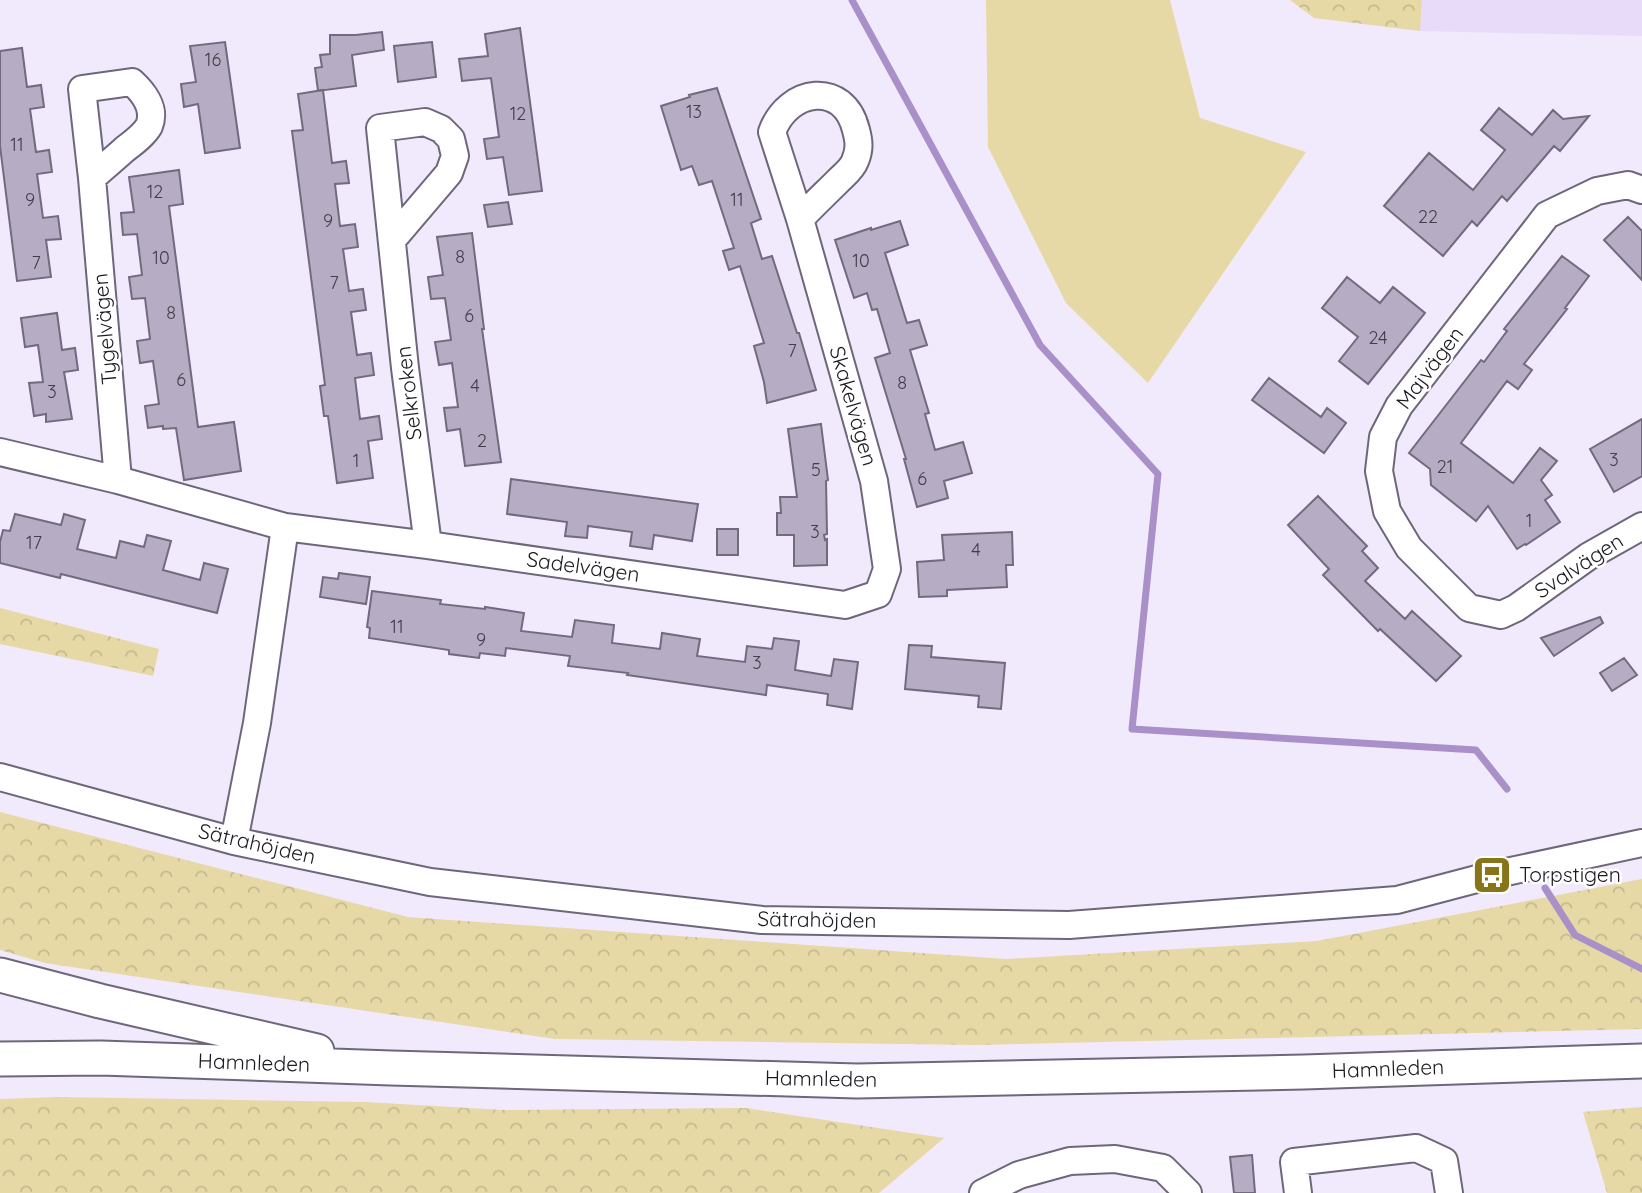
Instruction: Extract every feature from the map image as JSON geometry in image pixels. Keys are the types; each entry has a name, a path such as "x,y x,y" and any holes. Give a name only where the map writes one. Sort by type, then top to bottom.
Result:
{"main road":[{"path":"0,975 100,1001 391,1068"},
{"name":"Hamnleden","path":"0,1059 101,1058 857,1081 1317,1072 1642,1061"}],"street":[{"name":"Tygelvägen","path":"92,178 118,480"},
{"name":"Majvägen","path":"1516,608 1501,615 1469,608 1409,548 1387,510 1379,471 1383,437 1399,406 1547,215 1597,191 1629,185 1642,190"},
{"name":"Skakelvägen","path":"800,219 874,481 887,569 878,594"},
{"name":"Selkroken","path":"392,240 428,545"},
{"name":"Sadelvägen","path":"0,452 118,480 285,527 845,605 878,594"},
{"name":"Svalvägen","path":"1516,608 1589,556 1642,526"},
{"path":"234,841 257,723 285,527"},
{"name":"Sätrahöjden","path":"0,777 234,841 430,881 762,920 1069,925 1397,900 1492,875 1642,843"},
{"path":"1298,1193 1294,1162 1416,1148 1444,1161 1449,1193"},
{"path":"983,1193 1019,1175 1070,1161 1115,1159 1163,1168 1188,1193"}],"shaded area":[{"path":"1422,0 1642,0 1642,36 1420,31"}],"green space":[{"path":"986,0 1170,0 1200,118 1306,152 1148,383 1066,303 988,147"},
{"path":"1290,0 1422,0 1420,31 1314,18"},
{"path":"0,608 159,649 153,676 0,644"},
{"path":"0,812 408,917 1006,959 1317,941 1642,879 1642,1029 976,1045 555,1039 45,963 0,950"},
{"path":"58,1097 366,1102 503,1110 745,1108 944,1138 879,1193 0,1193 0,1099"},
{"path":"1642,1107 1642,1193 1607,1193 1583,1112"}],"building":[{"path":"520,28 542,191 509,195 503,157 487,159 484,139 499,137 491,78 462,81 459,59 488,56 485,34"},
{"path":"382,32 384,50 352,55 356,86 318,91 315,68 322,67 320,55 330,54 330,35"},
{"path":"225,42 240,148 205,153 198,104 184,107 181,84 196,82 190,46"},
{"path":"432,42 436,77 398,82 394,46"},
{"path":"22,48 27,87 41,85 44,107 30,109 36,152 49,150 52,172 37,174 43,218 58,216 61,239 46,240 51,277 17,281 0,146 0,51"},
{"path":"717,88 761,219 751,223 762,259 772,256 816,390 767,403 754,346 764,343 740,266 729,270 723,251 734,248 712,181 699,185 692,166 681,170 661,106"},
{"path":"323,90 332,163 346,161 349,183 335,184 340,226 355,224 358,247 343,249 349,291 363,289 366,310 351,312 357,355 371,353 374,375 355,378 360,419 379,416 382,439 368,441 373,478 337,483 328,416 324,416 320,386 325,385 292,131 303,130 298,94"},
{"path":"1499,108 1532,135 1553,110 1563,119 1589,116 1560,151 1554,146 1507,201 1502,196 1477,226 1472,221 1443,256 1384,206 1429,153 1473,190 1505,150 1481,130"},
{"path":"179,170 183,204 169,206 198,427 234,422 241,471 184,480 176,428 148,428 145,406 159,404 153,361 140,363 137,341 150,339 145,298 132,299 129,277 142,275 137,234 123,235 121,213 134,212 129,177"},
{"path":"508,202 512,224 488,227 484,205"},
{"path":"1628,217 1642,231 1642,280 1604,240"},
{"path":"900,221 908,245 885,253 907,323 919,320 927,345 910,350 929,413 925,414 935,450 963,442 972,473 944,481 948,498 917,507 906,459 875,358 890,353 877,309 872,310 867,293 854,298 835,240"},
{"path":"472,233 482,329 501,462 465,466 460,429 447,431 444,408 458,407 452,363 439,365 435,342 451,340 445,298 431,299 428,277 443,275 437,237"},
{"path":"1562,256 1589,276 1524,364 1532,370 1518,389 1507,381 1461,443 1513,483 1540,448 1557,461 1541,480 1552,495 1545,500 1560,522 1517,549 1488,506 1476,521 1431,485 1430,469 1409,453 1481,360 1484,362 1507,331 1504,329"},
{"path":"1347,277 1380,303 1393,287 1425,313 1368,384 1339,361 1358,337 1322,308"},
{"path":"57,313 62,350 75,348 78,370 64,372 72,419 46,422 46,414 34,416 29,383 43,382 38,345 25,347 21,318"},
{"path":"1269,378 1321,417 1327,408 1346,423 1324,453 1252,400"},
{"path":"1642,419 1642,476 1614,492 1590,449"},
{"path":"821,424 828,480 827,534 824,535 825,540 827,539 827,565 794,566 794,535 777,535 777,513 781,513 780,497 797,497 788,429"},
{"path":"511,479 698,504 692,541 654,535 652,549 630,546 632,532 588,526 587,538 565,536 567,522 507,514"},
{"path":"1318,496 1367,546 1362,551 1378,568 1365,581 1405,619 1412,611 1461,656 1436,681 1380,629 1378,631 1323,575 1329,569 1288,525"},
{"path":"15,514 61,525 64,514 85,520 77,549 116,558 120,541 144,547 147,535 171,541 163,570 200,580 204,563 228,569 217,613 61,574 60,578 0,563 3,530 10,531"},
{"path":"717,529 738,529 738,555 717,555"},
{"path":"1012,532 1013,565 1006,565 1007,587 947,590 947,596 919,597 917,562 944,560 942,535"},
{"path":"339,573 370,577 366,604 320,597 323,577 338,579"},
{"path":"372,591 441,600 440,604 524,613 521,631 572,637 575,620 614,625 612,643 660,649 662,633 700,639 697,656 745,662 747,646 772,649 774,638 799,641 795,670 831,676 834,659 858,662 852,709 827,705 828,694 767,685 766,695 627,675 628,673 568,666 570,656 506,648 505,656 480,653 479,658 449,654 449,650 369,638 370,628 367,627"},
{"path":"1600,617 1603,623 1554,656 1541,638"},
{"path":"909,645 932,646 931,657 1005,663 1001,709 978,707 979,696 905,689"},
{"path":"1624,658 1637,675 1612,691 1600,673"},
{"path":"1252,1155 1255,1193 1234,1193 1230,1157"}],"waterway":[{"path":"852,0 1040,345 1158,474 1132,729 1476,750 1507,789"},
{"path":"1545,888 1575,935 1642,969"}],"place":[{"name":"Torpstigen","path":"1492,875"}]}
